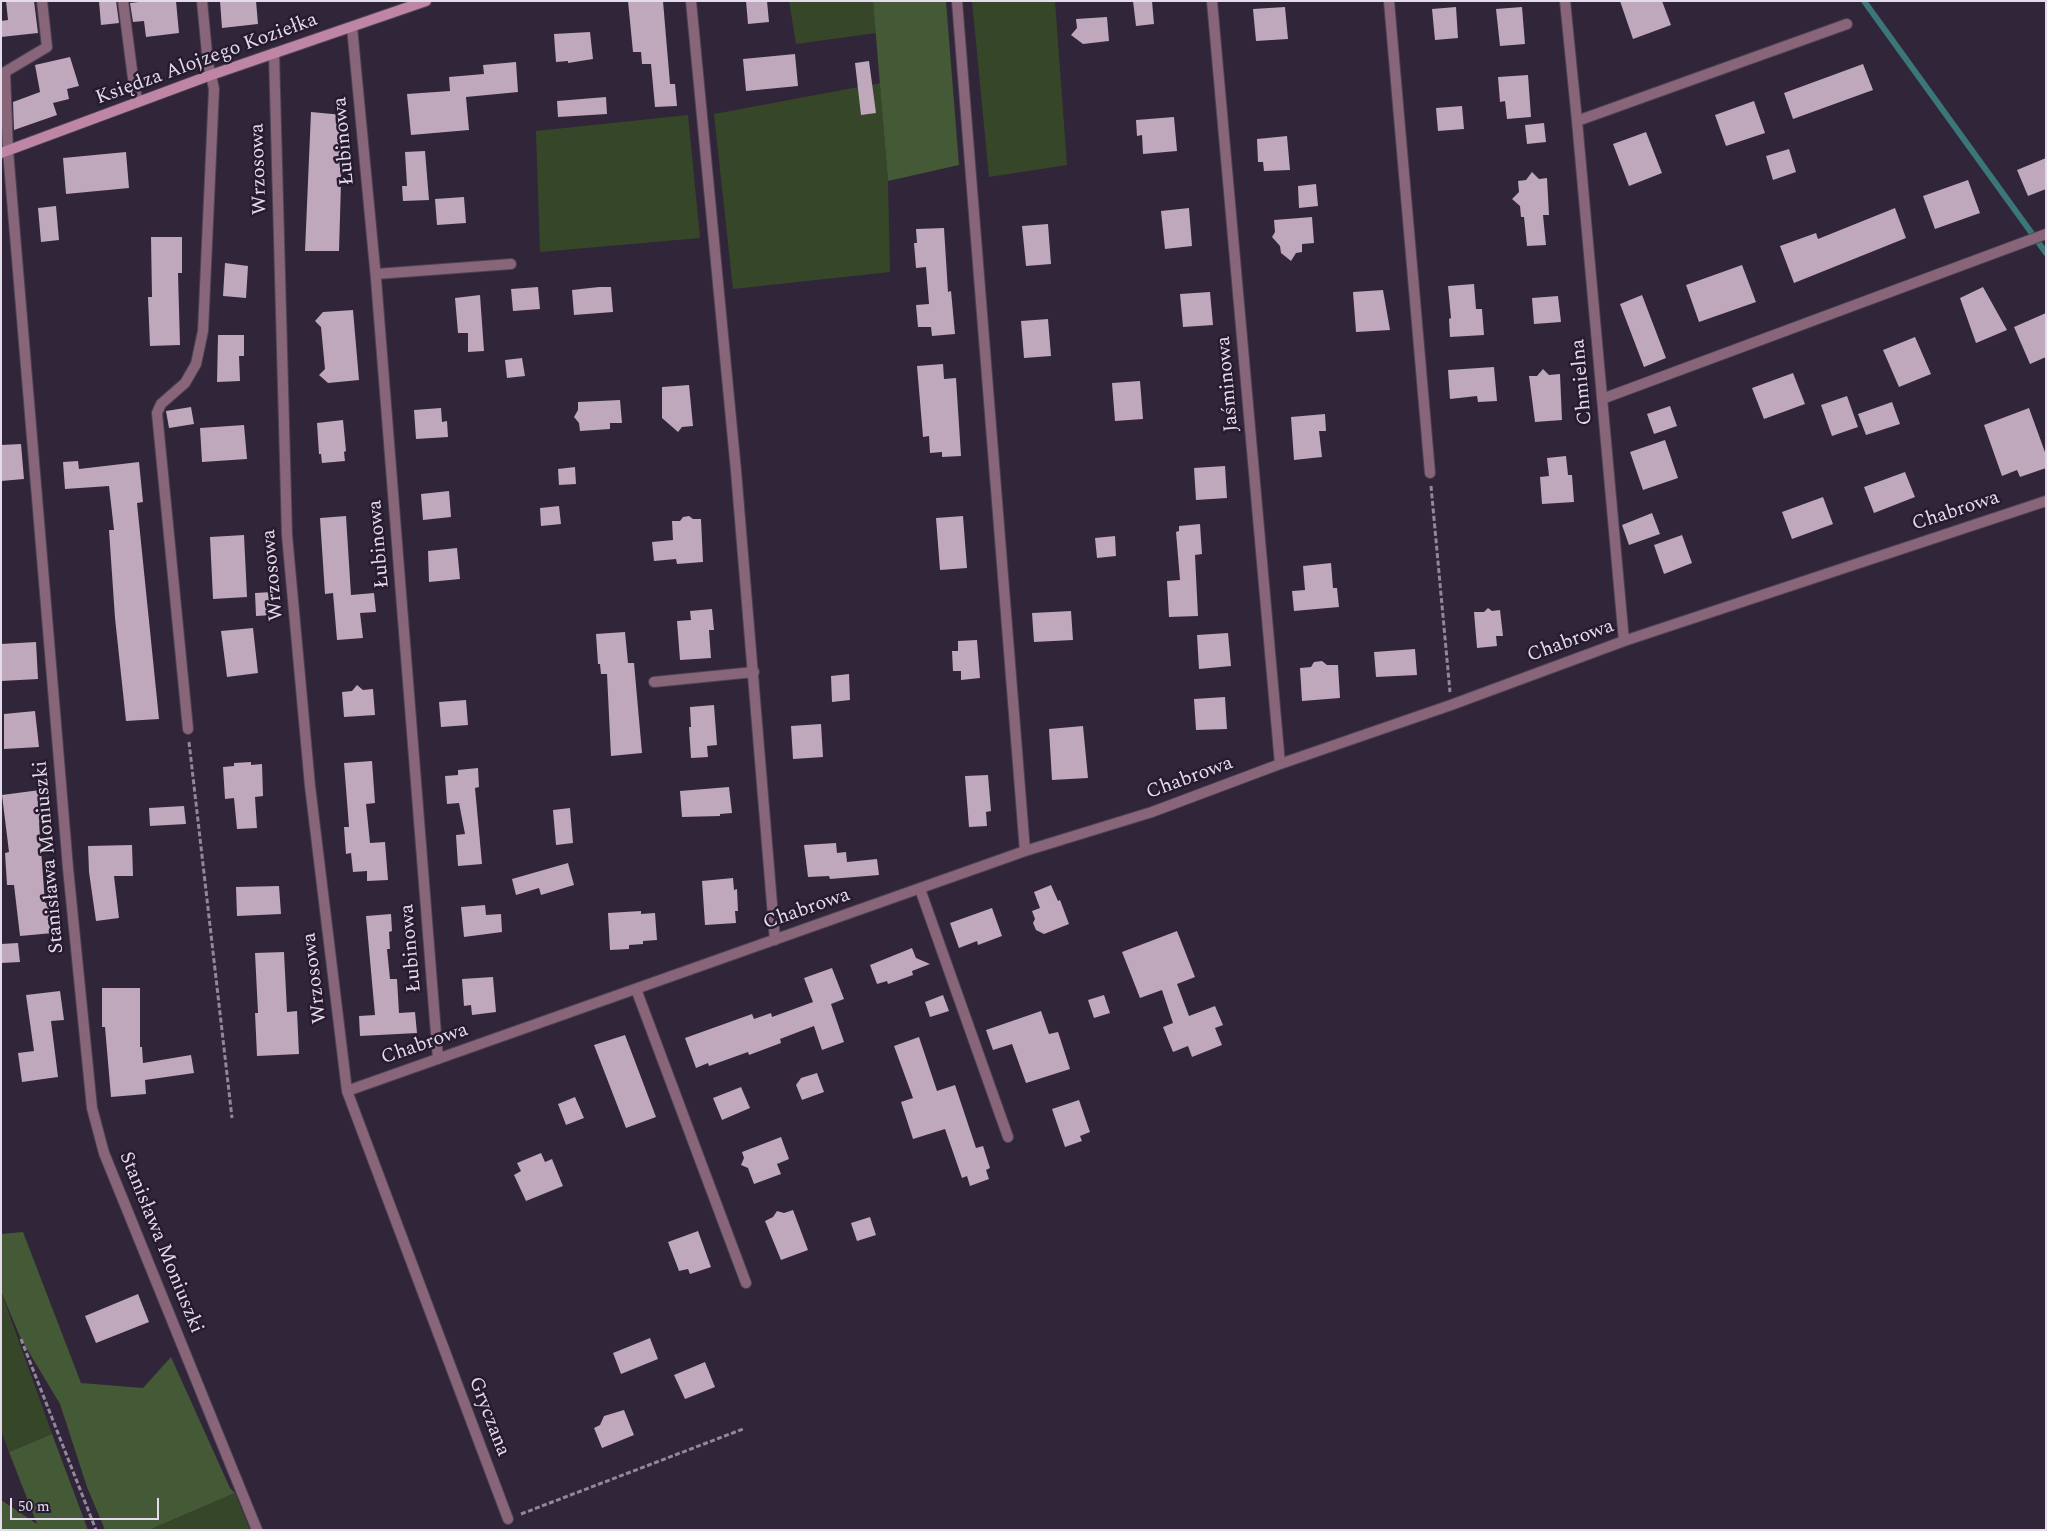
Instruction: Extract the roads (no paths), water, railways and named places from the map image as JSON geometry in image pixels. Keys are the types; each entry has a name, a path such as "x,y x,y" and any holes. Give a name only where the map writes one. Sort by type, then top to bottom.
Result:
{"street":[{"name":"Stanisława Moniuszki","path":"42,1 47,47 5,72 5,152 67,858 92,1108 104,1153 257,1530"},
{"path":"123,1 134,86 138,102"},
{"path":"188,728 157,413 161,404 185,383 196,364 203,331 214,88 208,64 202,1"},
{"name":"Księdza Alojzego Koziełka","path":"5,152 211,75 426,1"},
{"path":"691,1 754,672 775,940"},
{"path":"957,1 1025,851"},
{"name":"Jaśminowa","path":"1212,1 1280,764"},
{"path":"1389,1 1430,473"},
{"name":"Chmielna","path":"1564,1 1577,121 1624,641"},
{"path":"1577,121 1847,24"},
{"name":"Łubinowa","path":"352,27 376,274 438,1059"},
{"name":"Wrzosowa","path":"274,53 287,535 310,786 347,1091"},
{"path":"1602,399 2046,234"},
{"path":"376,274 511,264"},
{"name":"Chabrowa","path":"347,1091 1025,851 1152,812 1280,764 1451,705 1624,641 2046,501"},
{"path":"654,682 754,672"},
{"path":"920,888 1008,1137"},
{"path":"636,989 746,1282"},
{"name":"Gryczana","path":"347,1091 508,1519"}],"waterway":[{"path":"1864,1 2046,253"}]}
